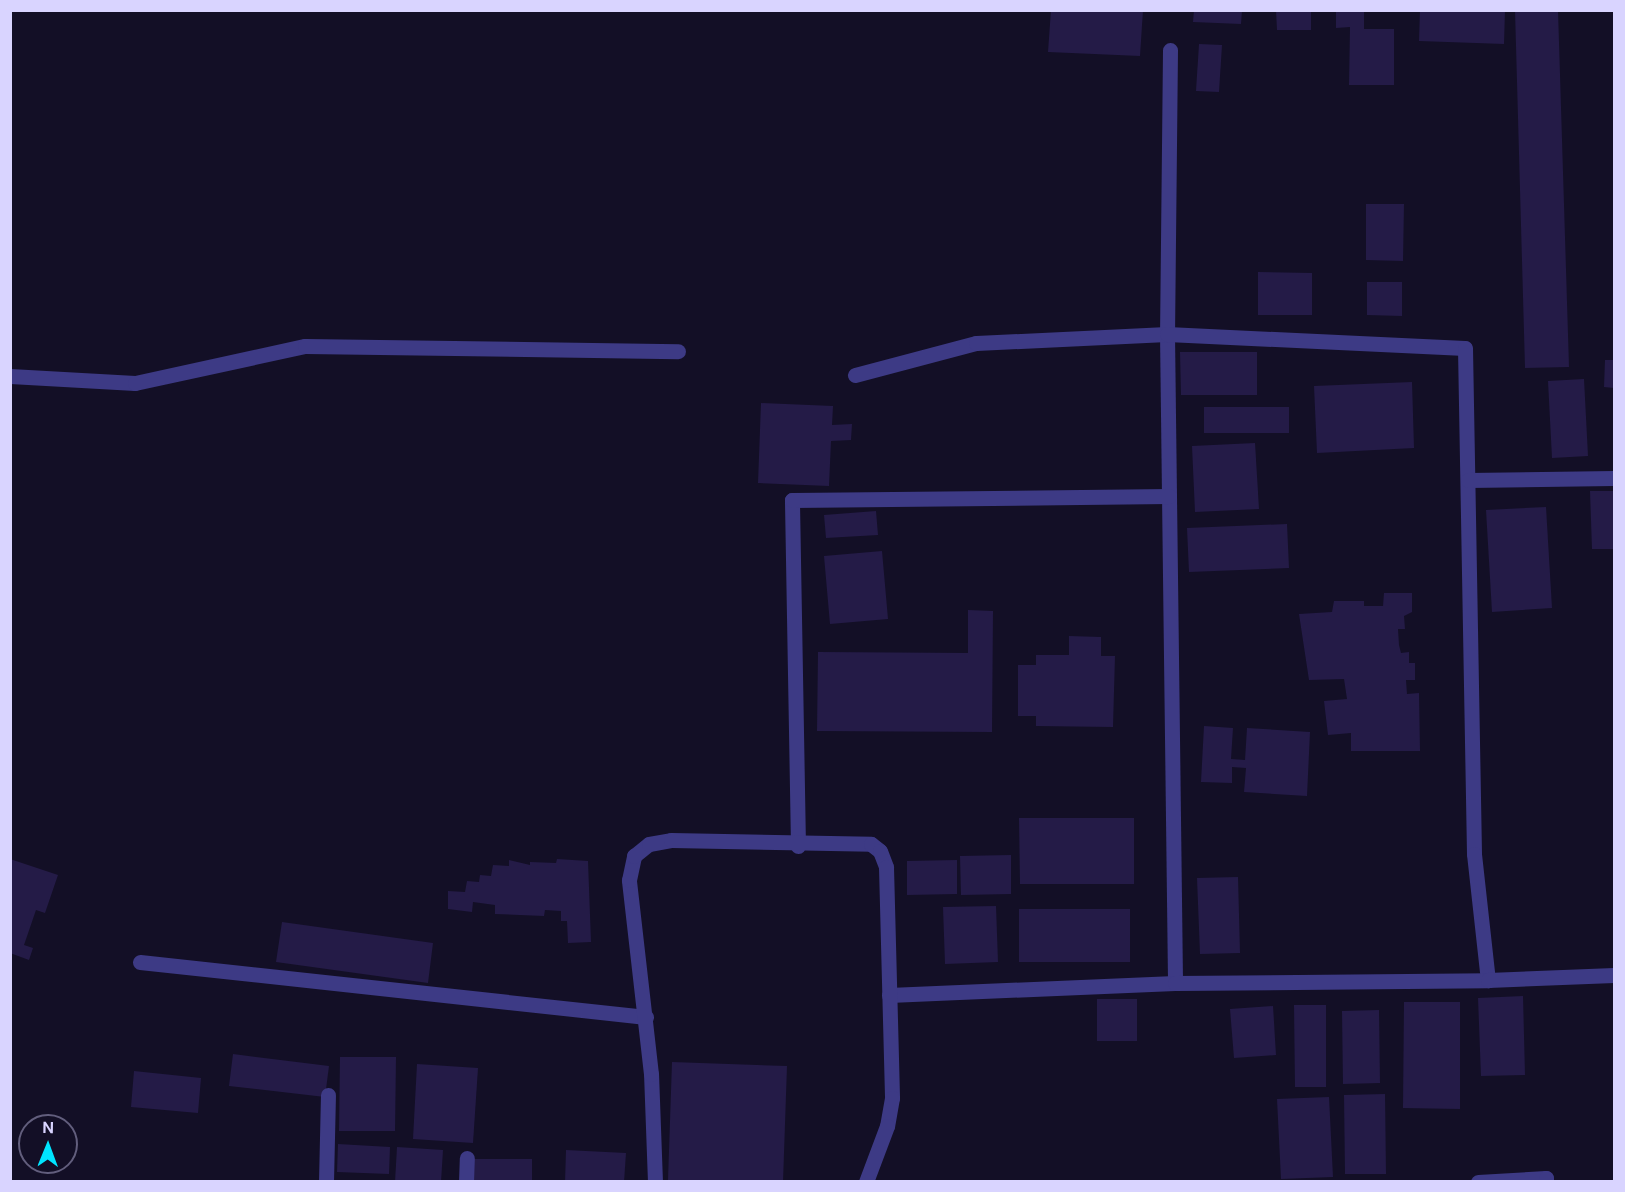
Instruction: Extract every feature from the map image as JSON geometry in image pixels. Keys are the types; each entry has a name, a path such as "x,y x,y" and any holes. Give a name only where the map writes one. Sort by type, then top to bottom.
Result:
{"street":[{"path":"1170,50 1167,334 1175,983"},
{"path":"855,375 976,343 1167,334 1465,348 1474,854 1488,980"},
{"path":"10,376 135,383 305,346 678,351"},
{"path":"1468,480 1614,478"},
{"path":"798,846 792,500 1169,496"},
{"path":"655,1182 646,1017 629,880 634,856 649,844 671,840 798,846 871,844 880,851 886,867 891,1098 887,1126 866,1182"},
{"path":"140,963 646,1017"},
{"path":"889,995 1175,983 1488,980 1614,975"},
{"path":"326,1182 328,1095"},
{"path":"466,1182 467,1158"},
{"path":"1478,1182 1546,1178 1546,1182"}],"building":[{"path":"1051,10 1143,10 1140,56 1048,52"},
{"path":"1194,10 1242,10 1241,24 1193,22"},
{"path":"1276,10 1311,10 1311,30 1277,30"},
{"path":"1336,10 1364,10 1364,29 1394,29 1394,85 1349,85 1350,27 1336,28"},
{"path":"1420,10 1505,10 1504,44 1419,41"},
{"path":"1515,10 1558,10 1569,367 1525,368"},
{"path":"1199,44 1222,45 1219,92 1196,91"},
{"path":"1366,204 1404,204 1403,261 1366,260"},
{"path":"1258,272 1312,273 1312,315 1258,315"},
{"path":"1367,282 1402,282 1402,316 1367,315"},
{"path":"1180,352 1257,352 1257,395 1181,395"},
{"path":"1605,360 1614,360 1614,388 1604,387"},
{"path":"1584,379 1588,456 1552,458 1548,381"},
{"path":"1412,382 1414,448 1317,453 1314,386"},
{"path":"761,403 833,406 832,425 852,424 851,440 831,441 829,486 758,483"},
{"path":"1204,407 1289,407 1289,433 1204,433"},
{"path":"1255,443 1259,509 1195,512 1192,446"},
{"path":"1590,491 1614,491 1614,549 1592,549"},
{"path":"1546,507 1552,608 1492,612 1486,510"},
{"path":"876,511 878,535 826,538 824,515"},
{"path":"1287,524 1289,568 1189,572 1187,528"},
{"path":"882,551 888,619 830,624 824,556"},
{"path":"1384,593 1412,593 1412,612 1404,616 1405,629 1398,629 1401,653 1409,652 1409,663 1415,663 1415,680 1406,680 1407,694 1419,693 1420,751 1351,751 1351,733 1328,735 1324,701 1347,699 1344,679 1309,680 1299,614 1332,612 1334,601 1364,601 1364,606 1383,606"},
{"path":"968,610 993,611 992,732 817,731 818,652 968,653"},
{"path":"1069,636 1101,637 1101,656 1115,656 1113,727 1036,726 1036,716 1018,716 1018,665 1036,665 1036,655 1069,655"},
{"path":"1204,726 1233,728 1231,759 1245,760 1247,728 1310,732 1307,796 1244,792 1246,768 1232,767 1232,783 1201,782"},
{"path":"1019,818 1134,818 1134,884 1020,884"},
{"path":"1011,855 1011,894 961,895 960,856"},
{"path":"10,859 58,875 45,913 36,910 24,945 33,948 29,960 10,953"},
{"path":"557,859 588,861 591,942 568,943 567,921 561,921 561,911 545,910 544,916 495,914 495,905 473,902 472,912 448,909 448,891 465,892 467,881 479,882 480,875 491,876 493,865 509,866 509,860 530,865 530,862 556,863"},
{"path":"957,860 957,894 907,895 907,861"},
{"path":"1238,877 1240,953 1200,954 1197,878"},
{"path":"996,906 998,962 945,964 943,907"},
{"path":"1019,909 1130,909 1130,962 1019,962"},
{"path":"282,922 433,943 428,983 276,962"},
{"path":"1523,996 1525,1075 1481,1076 1478,998"},
{"path":"1097,999 1137,999 1137,1041 1097,1041"},
{"path":"1404,1002 1460,1002 1460,1109 1403,1108"},
{"path":"1294,1005 1326,1005 1326,1087 1295,1087"},
{"path":"1273,1006 1276,1055 1234,1058 1230,1009"},
{"path":"1379,1010 1380,1083 1343,1084 1342,1011"},
{"path":"233,1054 329,1066 325,1097 229,1086"},
{"path":"340,1057 396,1057 395,1131 339,1131"},
{"path":"672,1062 787,1066 783,1182 668,1180"},
{"path":"417,1064 478,1068 473,1143 413,1139"},
{"path":"134,1071 201,1078 198,1113 131,1107"},
{"path":"1385,1094 1386,1174 1345,1174 1344,1095"},
{"path":"1329,1097 1333,1177 1281,1179 1277,1099"},
{"path":"338,1144 390,1147 389,1174 337,1172"},
{"path":"397,1147 443,1150 441,1182 395,1182"},
{"path":"566,1150 626,1153 624,1182 565,1182"},
{"path":"474,1159 532,1159 532,1182 474,1182"}]}
